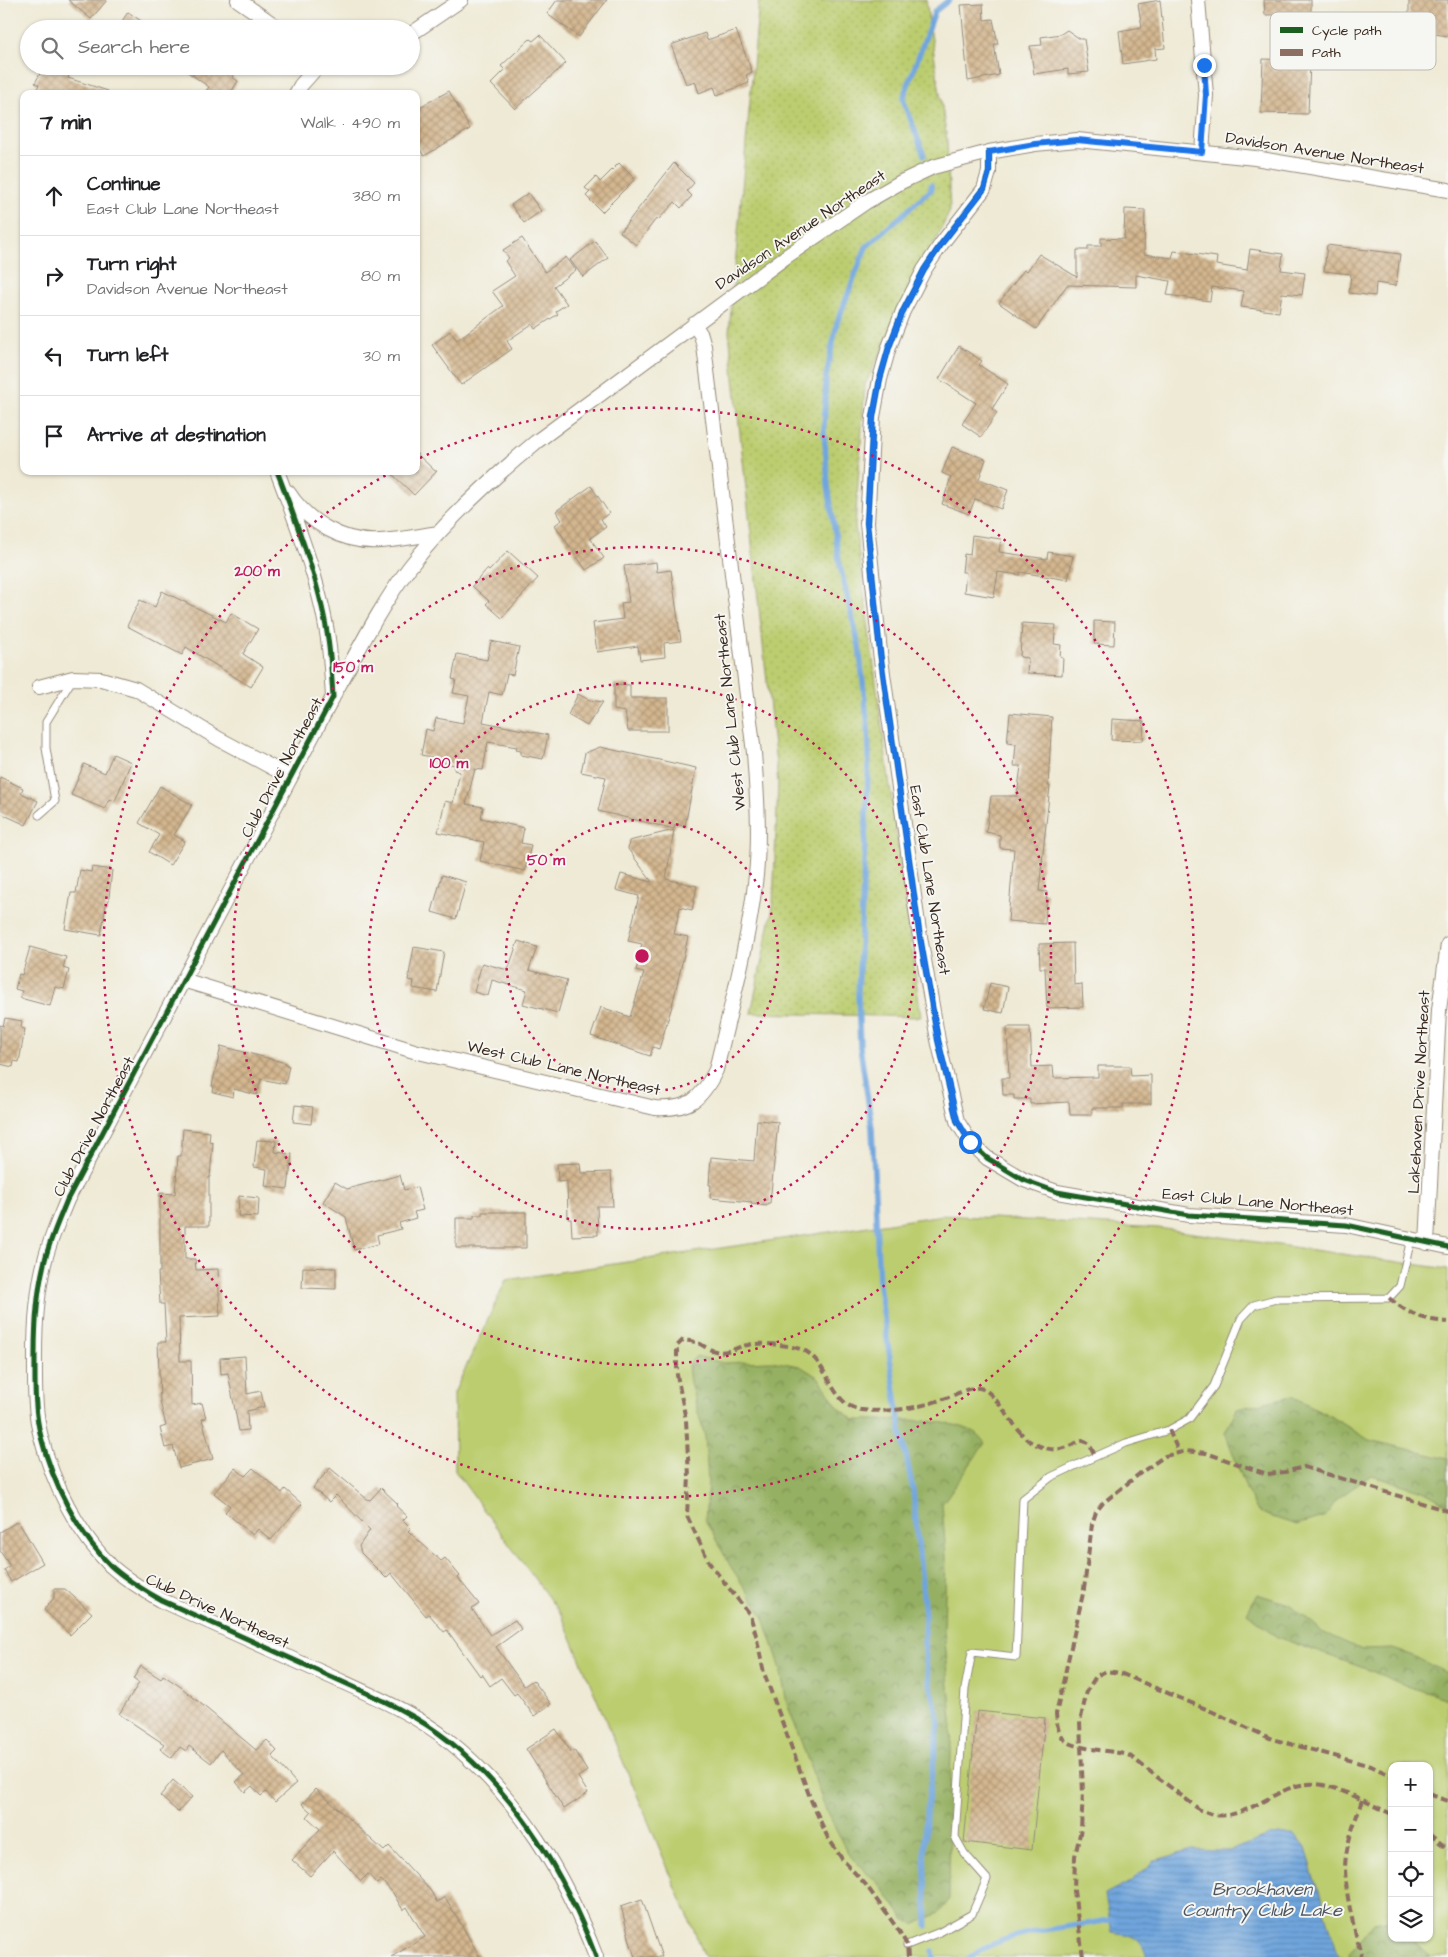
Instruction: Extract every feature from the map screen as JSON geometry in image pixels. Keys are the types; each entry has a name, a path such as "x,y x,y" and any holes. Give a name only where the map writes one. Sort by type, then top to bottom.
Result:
{"street":[{"path":"238,0 267,20"},
{"path":"420,28 461,0"},
{"path":"1198,0 1206,95 1202,152"},
{"path":"298,90 310,75"},
{"name":"Davidson Avenue Northeast","path":"333,697 384,605 409,568 438,534 497,475 536,442 782,259 866,202 933,167 989,152 1035,144 1077,140 1255,158 1448,190"},
{"name":"East Club Lane Northeast","path":"989,152 989,172 984,189 942,243 924,270 903,311 889,347 880,379 873,417 867,523 880,652 919,931 938,1040 957,1120 970,1142 987,1158 1024,1180 1057,1192 1189,1215 1346,1225 1448,1247"},
{"name":"West Club Lane Northeast","path":"183,980 414,1051 655,1108 684,1105 696,1098 707,1088 716,1070 748,935 756,874 758,812 754,753 704,346 702,336 694,324"},
{"path":"278,475 291,496 304,511 323,526 340,535 359,540 378,541 438,534"},
{"name":"Club Drive Northeast","path":"278,475 321,603 329,646 333,697 67,1200 54,1230 45,1260 35,1317 35,1394 41,1436 54,1477 69,1508 93,1544 112,1566 134,1584 161,1600 396,1707 454,1746 494,1782 540,1841 582,1919 596,1957"},
{"path":"39,687 73,678 100,679 136,689 219,739 290,777"},
{"name":"Lakehaven Drive Northeast","path":"1427,1243 1438,1027 1448,944"}],"lane":[{"path":"39,815 55,801 46,748 46,722 73,678"},
{"path":"907,1945 940,1932 972,1914 987,1879 964,1853 955,1837 966,1689 972,1652 1016,1656 1023,1499 1052,1477 1083,1462 1126,1442 1170,1430 1189,1419 1214,1386 1241,1319 1254,1305 1276,1299 1389,1298 1400,1286 1411,1239"}],"green space":[{"path":"759,0 926,0 947,140 950,211 865,385 855,526 921,1017 751,1013 773,907 778,783 729,332"},
{"path":"943,1215 1158,1228 1448,1269 1448,1957 705,1957 562,1616 455,1471 454,1393 506,1280"},
{"path":"696,1356 723,1363 771,1361 800,1366 819,1378 838,1407 854,1420 915,1420 948,1424 974,1432 985,1443 942,1504 946,1557 944,1630 952,1719 949,1900 939,1913 915,1924 904,1919 882,1887 848,1854 826,1810 787,1703 779,1663 763,1615 731,1567 705,1520 708,1481 705,1437 690,1383 688,1365"},
{"path":"1292,1396 1369,1440 1448,1459 1448,1505 1423,1491 1371,1475 1337,1499 1326,1516 1296,1525 1258,1512 1247,1491 1225,1432 1237,1409"},
{"path":"1257,1594 1289,1604 1322,1632 1362,1650 1393,1649 1413,1656 1448,1674 1448,1699 1407,1686 1369,1670 1277,1637 1247,1613"},
{"path":"1388,1920 1388,1942 1414,1942 1431,1957 1350,1957 1349,1953 1374,1923"}],"water":[{"name":"Brookhaven Country Club Lake","path":"1295,1834 1306,1848 1339,1957 1147,1957 1141,1945 1134,1938 1112,1932 1105,1895 1130,1882 1156,1860 1192,1850 1229,1851 1268,1836"}],"building":[{"path":"68,0 107,0 91,19"},
{"path":"557,0 607,0 579,37 547,14"},
{"path":"1160,0 1165,48 1155,49 1156,59 1123,64 1119,31 1142,27 1138,4"},
{"path":"1264,0 1311,0 1311,12 1270,12 1270,15 1265,15"},
{"path":"1409,0 1448,0 1448,36 1436,34 1436,12 1409,12"},
{"path":"983,4 984,20 993,19 998,44 994,44 999,75 968,81 961,5"},
{"path":"128,12 140,20 123,20"},
{"path":"736,30 752,72 746,75 749,83 717,95 714,87 699,93 695,81 686,84 671,45 705,33 707,40"},
{"path":"1067,30 1080,39 1084,39 1089,72 1068,74 1068,69 1034,74 1030,46 1042,45 1041,37 1061,34"},
{"path":"540,35 566,63 515,109 491,84 505,70 501,66 530,39 533,41"},
{"path":"1263,59 1270,59 1270,70 1310,70 1308,114 1261,113"},
{"path":"39,75 69,75 68,78 105,90 36,90 39,85 35,83"},
{"path":"192,75 233,75 232,77 238,81 232,90 207,90 209,87"},
{"path":"449,91 470,129 424,156 420,150 420,107"},
{"path":"619,163 635,179 602,212 586,196 590,192 585,188 596,177 600,182"},
{"path":"674,163 694,183 687,191 692,196 681,208 675,202 658,220 656,219 636,245 620,232"},
{"path":"528,193 541,211 524,223 511,205"},
{"path":"1125,209 1145,210 1144,254 1172,258 1174,251 1217,257 1216,265 1247,270 1250,249 1283,254 1281,270 1305,273 1302,295 1282,293 1279,312 1241,307 1244,291 1212,287 1210,301 1167,295 1170,281 1136,275 1136,287 1067,285 1036,329 999,303 1024,270 1027,271 1039,254 1077,277 1077,250 1088,250 1088,246 1101,246 1101,238 1124,239"},
{"path":"522,238 545,272 566,257 576,270 554,286 567,304 556,311 558,314 535,329 532,324 507,341 512,349 461,385 432,345 450,331 457,340 503,306 492,291 515,276 505,261 509,258 503,250"},
{"path":"595,241 608,258 583,277 570,260"},
{"path":"1327,245 1400,254 1396,286 1376,283 1375,296 1349,293 1351,274 1324,271"},
{"path":"959,346 982,361 979,365 1008,384 992,409 997,413 981,437 962,424 976,403 939,379"},
{"path":"952,447 986,459 979,479 1008,490 1001,509 975,499 969,514 942,504 951,477 942,473"},
{"path":"420,457 437,471 414,495 393,475 420,475"},
{"path":"591,486 609,513 601,519 606,527 590,538 604,558 586,570 555,525 562,520 556,511"},
{"path":"972,535 1001,539 999,552 1047,559 1048,552 1073,556 1068,580 1020,572 1020,575 998,572 994,597 964,592 966,572 962,572 964,554 970,555"},
{"path":"508,551 538,578 502,618 486,604 489,601 472,586 487,569 489,571"},
{"path":"656,562 657,572 671,570 681,641 664,643 665,657 640,660 638,646 597,652 593,623 623,619 621,603 629,602 624,566"},
{"path":"162,591 226,622 231,613 258,629 243,654 263,667 251,687 186,647 182,655 127,626 140,600 155,607"},
{"path":"1094,621 1115,622 1114,645 1094,644"},
{"path":"1022,623 1056,625 1054,644 1061,645 1060,657 1063,658 1062,675 1027,673 1028,658 1020,657"},
{"path":"491,641 519,647 513,675 507,674 502,695 489,692 483,722 548,735 543,759 521,755 521,751 516,750 517,747 488,742 483,770 475,769 466,804 483,807 481,818 524,828 521,843 531,845 525,871 480,861 484,842 438,832 445,801 453,803 460,772 454,770 455,765 436,761 437,758 421,755 426,729 433,731 436,718 463,723 469,696 453,693 456,680 452,679 457,654 487,660"},
{"path":"614,684 630,685 630,698 668,698 668,731 628,731 625,712 614,710"},
{"path":"578,694 589,700 603,702 587,726 568,715"},
{"path":"1010,713 1052,717 1048,786 1050,786 1039,891 1047,892 1045,924 1008,921 1014,849 1000,848 1000,835 986,832 991,796 1017,796 1021,766 1014,766 1016,744 1007,743"},
{"path":"1112,719 1144,721 1143,741 1111,740"},
{"path":"600,747 696,768 685,826 675,824 674,829 598,811 606,777 581,772 585,753"},
{"path":"113,754 131,762 115,801 109,799 105,809 71,795 84,764 105,773"},
{"path":"0,777 23,788 21,793 38,801 26,825 0,813"},
{"path":"160,786 192,805 174,835 185,841 170,865 149,852 159,835 139,823"},
{"path":"674,830 666,879 697,886 692,910 680,907 674,934 688,937 672,1006 659,1049 653,1047 650,1056 591,1036 601,1007 630,1017 644,973 636,971 642,944 628,941 639,896 616,890 621,874 652,882 628,849 629,841"},
{"path":"92,867 112,870 108,905 106,905 101,935 65,929 71,893 76,893 80,870 91,872"},
{"path":"442,875 466,882 456,919 432,912"},
{"path":"518,941 537,947 529,970 567,980 558,1013 523,1004 527,990 492,980 488,996 474,992 482,963 508,970"},
{"path":"1073,943 1074,985 1082,984 1083,1007 1047,1008 1045,968 1040,968 1039,944"},
{"path":"30,947 66,957 63,968 69,970 64,989 55,987 50,1006 20,998 22,991 15,989 19,974 22,975"},
{"path":"414,947 444,952 437,992 413,988 414,981 408,980"},
{"path":"990,983 1008,987 1003,1013 984,1009"},
{"path":"5,1018 22,1021 21,1028 25,1029 19,1062 14,1061 13,1067 0,1064 0,1025 3,1026"},
{"path":"1007,1027 1030,1027 1032,1067 1053,1066 1054,1078 1098,1077 1098,1066 1130,1066 1131,1076 1151,1075 1151,1104 1123,1104 1123,1108 1092,1108 1092,1115 1070,1115 1069,1102 1030,1104 1030,1099 1014,1099 1014,1095 1003,1095 1002,1078 1009,1078"},
{"path":"221,1046 286,1063 289,1066 285,1084 261,1079 257,1095 234,1089 233,1097 213,1092 214,1087 212,1086"},
{"path":"295,1105 313,1107 311,1124 293,1122"},
{"path":"757,1120 778,1122 770,1203 767,1203 767,1206 751,1204 752,1202 710,1198 711,1157 754,1161"},
{"path":"183,1129 210,1132 209,1142 213,1143 209,1177 209,1226 185,1226 185,1259 195,1259 196,1270 218,1269 220,1316 179,1318 180,1361 191,1361 192,1405 202,1403 206,1418 202,1419 213,1459 179,1468 173,1446 165,1448 160,1428 166,1426 160,1401 158,1342 166,1342 164,1304 160,1304 158,1272 160,1272 160,1193 175,1194 178,1156 181,1156"},
{"path":"257,1140 276,1141 275,1152 292,1154 288,1189 265,1186 267,1169 254,1167"},
{"path":"580,1163 581,1173 611,1172 613,1206 597,1206 598,1235 572,1236 571,1219 568,1219 567,1181 558,1182 557,1164"},
{"path":"400,1175 404,1190 417,1187 423,1210 414,1212 416,1218 399,1223 401,1229 377,1235 379,1244 354,1250 346,1217 323,1202 335,1182 347,1189"},
{"path":"239,1196 259,1198 258,1217 238,1216"},
{"path":"482,1212 526,1212 526,1248 456,1248 456,1218 474,1218 474,1215 482,1215"},
{"path":"303,1267 336,1268 336,1289 302,1288"},
{"path":"245,1356 247,1394 261,1391 264,1407 247,1411 248,1430 239,1431 228,1373 221,1374 220,1358"},
{"path":"235,1468 245,1476 253,1468 282,1493 285,1489 302,1504 271,1540 258,1529 253,1535 225,1512 230,1506 214,1493"},
{"path":"330,1468 367,1499 370,1500 381,1488 398,1504 396,1506 407,1516 403,1520 411,1528 408,1531 441,1561 445,1558 460,1576 458,1578 479,1604 472,1609 490,1635 515,1620 521,1629 496,1647 524,1686 533,1680 551,1704 534,1716 517,1693 514,1695 501,1678 490,1686 482,1674 480,1676 447,1630 444,1632 429,1614 426,1616 391,1573 386,1578 361,1553 359,1546 370,1530 336,1495 329,1502 313,1488"},
{"path":"18,1521 43,1563 11,1582 4,1570 10,1566 0,1551 0,1532"},
{"path":"54,1589 65,1589 92,1613 70,1635 44,1610 54,1598"},
{"path":"141,1666 161,1679 163,1675 181,1687 256,1750 267,1740 277,1751 272,1756 296,1783 275,1802 266,1792 261,1796 252,1786 245,1792 236,1782 244,1775 221,1750 211,1763 189,1746 186,1751 180,1747 172,1758 160,1749 164,1744 119,1714 139,1683 133,1679"},
{"path":"977,1711 1045,1718 1032,1850 964,1842"},
{"path":"556,1729 571,1752 574,1750 587,1771 578,1777 588,1793 564,1809 526,1749"},
{"path":"173,1780 192,1797 178,1812 160,1796"},
{"path":"316,1789 384,1851 389,1846 430,1890 437,1902 445,1897 480,1957 391,1957 425,1937 407,1907 403,1910 393,1893 381,1880 377,1884 368,1874 361,1881 333,1851 310,1876 292,1860 320,1829 307,1817 311,1812 302,1804"},
{"path":"642,1899 662,1957 635,1957 621,1906"}],"waterway":[{"path":"924,155 903,99 935,11 949,0"},
{"path":"927,1926 924,1850 926,1815 939,1722 927,1669 924,1642 925,1615 913,1490 901,1431 879,1285 872,1128 860,1047 858,993 869,754 868,727 859,646 840,566 828,485 824,431 826,377 837,323 866,247 932,189 931,185"},
{"path":"970,1957 985,1948 1019,1935 1116,1920"},
{"path":"933,1951 934,1957"}],"marked path":[{"path":"1389,1298 1416,1315 1431,1320 1448,1322"},
{"path":"908,1957 907,1945 899,1931 866,1885 842,1859 827,1836 811,1800 764,1673 750,1615 710,1564 687,1516 689,1476 686,1420 677,1375 677,1346 683,1340 696,1342 719,1352 760,1344 787,1346 802,1350 815,1359 844,1402 862,1410 885,1411 908,1408 941,1400 971,1388 983,1389 995,1399 1020,1432 1031,1442 1046,1448 1056,1449 1084,1441 1088,1443 1095,1456"},
{"path":"1169,1430 1179,1453"},
{"path":"1388,1812 1335,1788 1316,1784 1290,1788 1240,1812 1227,1815 1212,1815 1200,1810 1130,1756 1067,1742 1059,1732 1056,1714 1084,1589 1092,1524 1096,1512 1103,1503 1143,1471 1165,1456 1186,1451 1206,1453 1267,1474 1304,1467 1448,1511"},
{"path":"1083,1957 1074,1891 1075,1856 1081,1829 1083,1793 1080,1722 1087,1691 1096,1676 1106,1671 1120,1673 1272,1739 1371,1766 1388,1774"},
{"path":"1433,1795 1448,1801"},
{"path":"1362,1800 1345,1860 1349,1902 1362,1957"},
{"path":"1433,1837 1448,1849"}],"cycle path":[{"path":"989,152 989,172 984,189 942,243 924,270 903,311 889,347 880,379 873,417 867,523 880,652 919,931 938,1040 957,1121 970,1142 987,1158 1024,1180 1057,1192 1189,1215 1346,1225 1448,1247"},
{"path":"279,475 308,558 321,603 329,647 333,697 67,1200 58,1222 45,1260 37,1307 35,1386 39,1427 46,1455 59,1490 77,1523 99,1553 123,1576 161,1600 388,1703 435,1730 474,1763 497,1787 537,1839 570,1896 596,1957"}],"route":[{"path":"970,1142 957,1120 938,1040 919,931 880,652 867,523 873,417 880,379 889,347 903,311 924,270 942,243 984,189 989,172 989,152 1035,144 1077,140 1202,152 1206,95 1204,65"}]}
